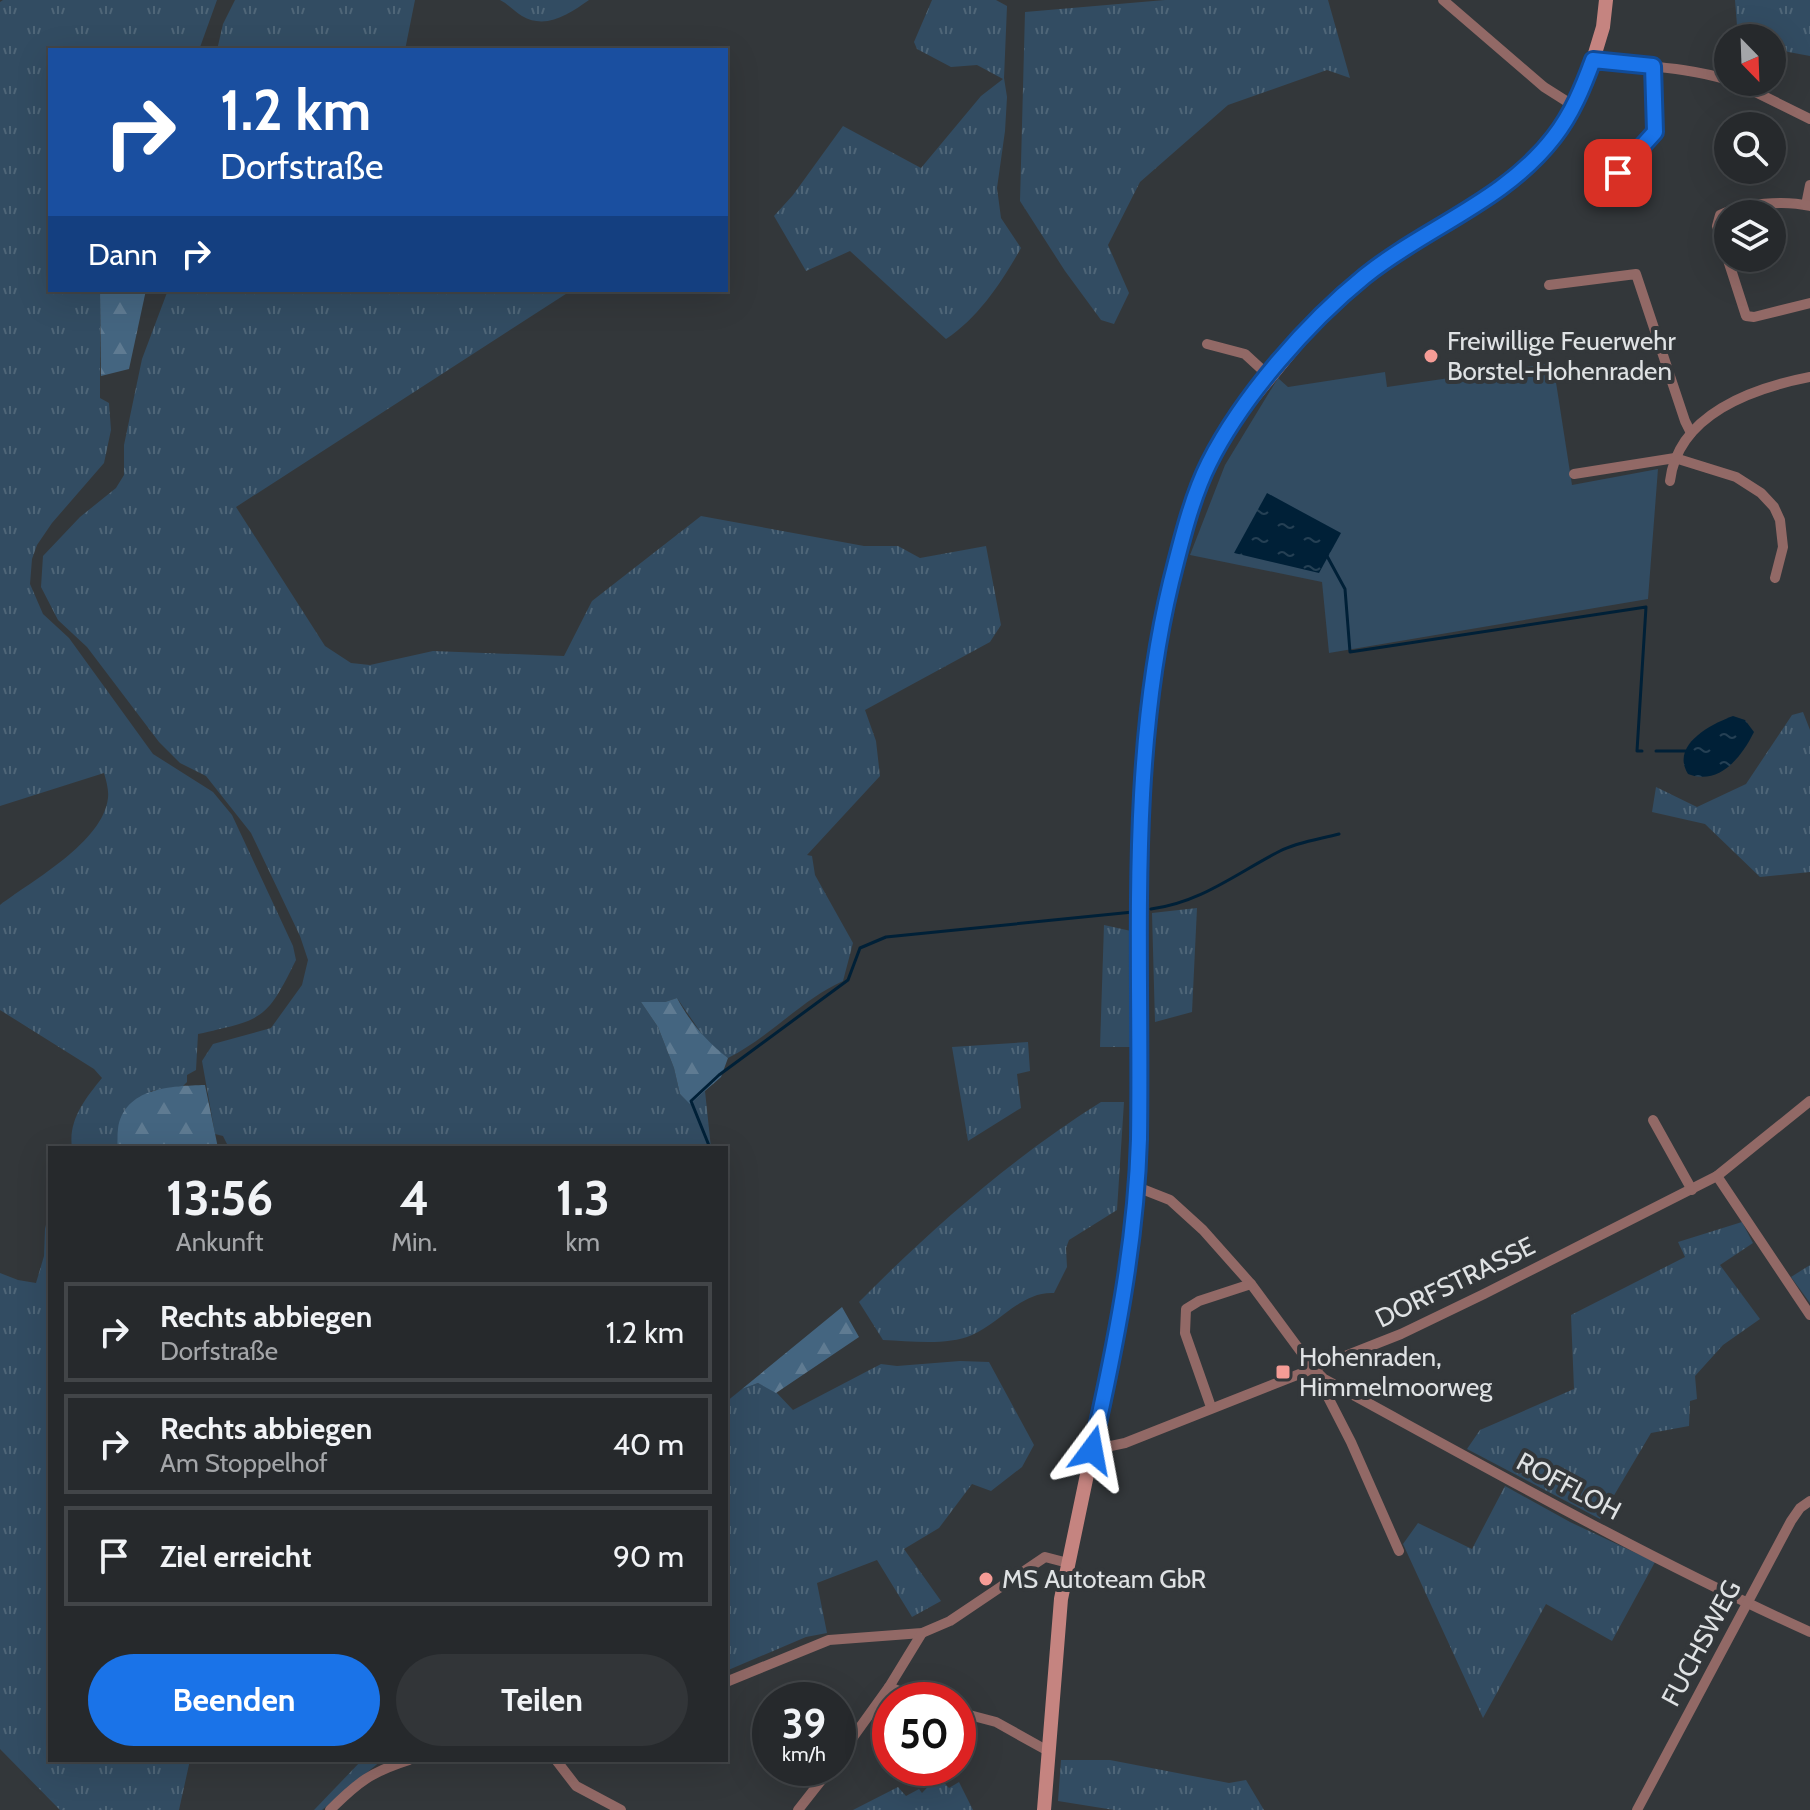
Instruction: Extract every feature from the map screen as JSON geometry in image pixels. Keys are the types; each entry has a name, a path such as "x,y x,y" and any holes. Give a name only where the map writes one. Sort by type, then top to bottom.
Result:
{"main road":[{"path":"1044,1810 1061,1599 1121,1312 1137,1187 1143,790 1147,716 1158,638 1186,526 1209,464 1236,418 1319,317 1367,274 1499,190 1554,138 1574,106 1593,60 1603,27 1606,0"}],"street":[{"path":"1443,0 1544,87 1574,106"},
{"path":"1593,60 1714,76"},
{"path":"1608,184 1655,132 1653,66"},
{"path":"1763,96 1810,119"},
{"path":"1810,185 1808,206 1764,205 1727,211 1720,215 1717,226 1746,316 1754,317 1810,303"},
{"path":"1549,285 1636,274 1691,433"},
{"path":"1207,344 1245,354 1269,376"},
{"path":"1670,481 1675,458 1691,433 1709,417 1747,394 1810,377"},
{"path":"1574,474 1675,458 1736,477 1761,493 1774,507 1780,520 1783,547 1775,578"},
{"name":"DORFSTRASSE","path":"1092,1450 1125,1443 1401,1334 1717,1176 1810,1101"},
{"path":"1653,1120 1692,1190"},
{"path":"1717,1176 1810,1315"},
{"path":"1137,1187 1170,1200 1203,1230 1251,1284 1313,1368 1351,1442 1399,1551"},
{"path":"1211,1407 1185,1333 1186,1309 1199,1301 1251,1284"},
{"name":"ROFFLOH","path":"1313,1368 1324,1379 1393,1417 1747,1604 1810,1632"},
{"name":"FUCHSWEG","path":"1637,1810 1791,1521 1800,1508 1810,1501"},
{"path":"728,1681 829,1640 922,1633 950,1621 1045,1557 1068,1563"},
{"path":"892,1682 922,1633"},
{"path":"856,1733 872,1711"},
{"path":"976,1717 996,1722 1048,1751"},
{"path":"330,1810 360,1780 402,1762"},
{"path":"558,1762 576,1786 621,1810"},
{"path":"798,1810 817,1786"}],"green space":[{"path":"217,0 200,48 48,48 48,292 100,292 100,398 109,403 111,430 104,463 37,545 32,559 30,584 43,614 69,638 153,754 213,792 232,815 293,946 296,960 277,995 260,1014 237,1025 198,1034 196,1070 187,1075 183,1086 151,1091 117,1146 72,1146 75,1119 102,1078 94,1069 0,1010 0,905 80,845 103,814 108,795 104,773 0,806 0,2"},
{"path":"235,0 415,0 405,48 217,48 223,24"},
{"path":"500,0 589,0 565,15 540,21 522,16"},
{"path":"932,0 996,0 1007,6 1004,78 1007,97 997,188 1001,218 1021,248 988,298 969,321 946,339 850,251 806,271 774,216 843,126 921,168 981,96 1003,79 977,65 951,67 917,49 914,42"},
{"path":"1165,0 1328,0 1350,78 1327,70 1228,105 1140,182 1108,245 1129,293 1114,324 1101,320 1020,201 1025,12"},
{"path":"1735,0 1810,0 1810,56 1786,52 1786,24 1737,24"},
{"path":"100,292 146,292 129,369 101,376"},
{"path":"167,292 569,292 236,507 325,646 351,663 370,665 433,651 564,656 592,601 701,516 864,546 898,546 920,558 986,546 1001,625 990,642 865,710 876,741 880,776 807,855 812,856 815,875 853,943 843,981 813,998 758,1040 728,1058 708,1043 677,998 665,1002 641,1002 658,1027 674,1068 680,1094 690,1103 705,1091 711,1146 228,1146 223,1136 215,1134 202,1061 213,1044 271,1028 302,985 308,960 300,936 251,833 206,776 180,763 159,742 87,647 58,620 41,587 43,556 80,517 116,488 124,475 124,445 142,359"},
{"path":"1553,363 1572,485 1658,469 1648,599 1329,653 1322,582 1190,555 1225,465 1278,378 1288,387 1385,372 1387,387"},
{"path":"1803,712 1810,730 1810,872 1760,877 1705,824 1652,812 1656,787 1697,807 1746,784 1792,715"},
{"path":"1197,908 1192,1012 1155,1022 1152,913"},
{"path":"1104,925 1131,931 1131,1047 1100,1047"},
{"path":"677,998 699,1031 728,1058 721,1077 690,1104 680,1094 674,1068 658,1027 641,1002 665,1002"},
{"path":"1028,1042 1030,1071 1017,1074 1021,1108 968,1141 952,1047"},
{"path":"205,1085 218,1146 117,1146 122,1115 129,1105 151,1092 178,1086"},
{"path":"1101,1102 1124,1102 1117,1210 1069,1240 1066,1248 1067,1267 1054,1293 1021,1302 982,1330 962,1338 928,1342 883,1340 859,1302 974,1195 1036,1146"},
{"path":"48,1216 48,1762 190,1762 179,1810 60,1810 0,1749 0,1273 36,1283 44,1256"},
{"path":"1742,1222 1753,1243 1720,1265 1760,1319 1723,1345 1695,1376 1697,1399 1690,1401 1689,1426 1651,1433 1600,1519 1467,1449 1480,1430 1574,1389 1571,1315 1685,1257 1678,1242"},
{"path":"1810,1265 1810,1303 1791,1277"},
{"path":"842,1307 859,1337 776,1393 758,1383 742,1389"},
{"path":"989,1362 1034,1445 1022,1467 991,1491 972,1484 939,1528 904,1549 941,1601 912,1617 877,1560 817,1583 827,1633 806,1637 728,1670 728,1400 742,1389 758,1383 775,1391 793,1410 881,1364"},
{"path":"1505,1486 1570,1522 1655,1562 1612,1641 1546,1604 1483,1718 1403,1544 1418,1523 1472,1549"},
{"path":"1061,1760 1110,1760 1229,1783 1246,1780 1264,1810 1114,1810 1058,1801"},
{"path":"360,1762 380,1762 322,1810 314,1810"},
{"path":"929,1786 961,1786 973,1810 853,1810 898,1787 906,1796 919,1789 922,1793"}],"water":[{"path":"1267,493 1341,533 1319,573 1234,553"},
{"path":"1733,716 1745,720 1754,732 1743,751 1719,773 1699,777 1688,774 1684,754 1689,745 1704,730"}],"waterway":[{"path":"1327,556 1345,589 1350,652 1646,607 1637,751 1642,751"},
{"path":"1656,751 1689,751"},
{"path":"1151,909 1202,894 1287,848 1339,834"},
{"path":"709,1146 691,1101 719,1075 848,980 860,948 886,937 1133,912"}],"place":[{"name":"Freiwillige Feuerwehr Borstel-Hohenraden","path":"1431,356"},
{"name":"Hohenraden, Himmelmoorweg","path":"1283,1372"},
{"name":"MS Autoteam GbR","path":"986,1579"}],"route":[{"path":"1092,1450 1121,1312 1137,1187 1141,842 1147,716 1158,638 1176,562 1209,464 1236,418 1319,317 1367,274 1499,190 1554,138 1574,106 1593,60 1653,66 1655,132 1618,173"}]}
